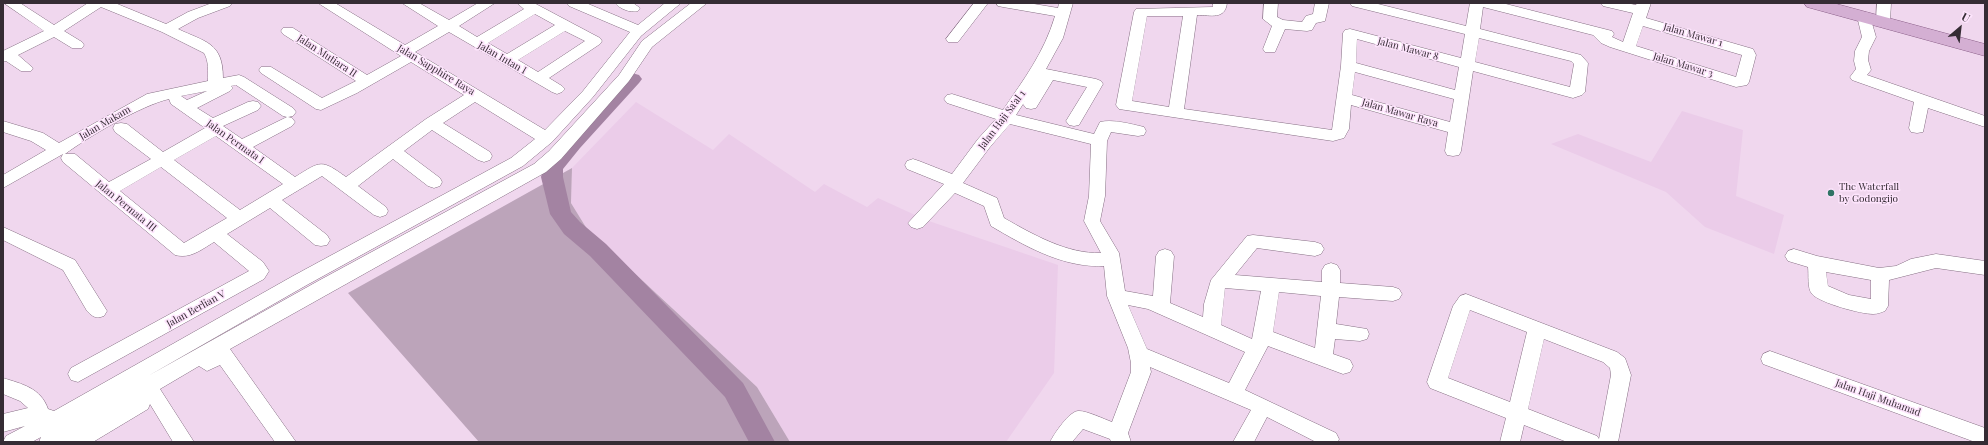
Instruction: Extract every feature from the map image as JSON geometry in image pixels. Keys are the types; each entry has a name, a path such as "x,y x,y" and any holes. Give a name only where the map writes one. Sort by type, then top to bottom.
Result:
{"main road":[{"path":"1813,3 1985,50"}],"street":[{"path":"11,3 78,46"},
{"path":"6,56 54,31 98,3"},
{"path":"103,3 167,29 212,52 222,85 241,81 287,117 241,146"},
{"path":"167,29 197,13 225,3"},
{"name":"Jalan Sapphire Raya","path":"325,3 546,138"},
{"name":"Jalan Intan I","path":"409,3 557,89"},
{"path":"266,70 321,105 366,82 448,26 488,3"},
{"path":"574,3 638,30"},
{"path":"49,442 62,430 299,280 517,162 546,138 588,94 638,30 674,3"},
{"path":"3,423 62,430 540,168 555,155 624,78 647,44 700,3"},
{"path":"953,38 981,3"},
{"path":"1003,3 1065,8"},
{"path":"1220,3 1219,10 1216,11 1141,12 1124,105 1333,136 1340,132 1348,66 1462,96"},
{"path":"1271,3 1270,19 1280,24 1307,27 1311,19 1320,18 1322,3"},
{"path":"1357,3 1474,32"},
{"path":"1452,151 1466,64 1474,32 1478,3"},
{"name":"Jalan Mawar 3","path":"1485,3 1598,32 1606,40 1629,44 1739,82 1742,82 1749,55 1748,52"},
{"name":"Jalan Mawar 1","path":"1608,3 1641,11 1748,52"},
{"path":"1883,21 1884,3"},
{"path":"477,43 529,6 595,41 539,78"},
{"name":"Jalan Haji Sa'al 1","path":"917,223 953,184 984,143 1043,74 1065,8"},
{"path":"1629,44 1641,11"},
{"path":"1176,113 1191,12"},
{"path":"1864,16 1869,37 1862,51 1860,61 1863,63 1864,70 1857,77 1985,122"},
{"path":"1270,49 1280,24"},
{"path":"507,60 565,25"},
{"name":"Jalan Mutiara II","path":"288,31 366,82"},
{"name":"Jalan Mawar 8","path":"1348,66 1350,34 1576,93 1578,90 1581,63 1579,59 1474,32"},
{"path":"6,56 26,68"},
{"path":"1031,104 1043,74 1092,82 1096,84 1074,121"},
{"name":"Jalan Permata I","path":"222,85 181,104 294,184"},
{"name":"Jalan Makam","path":"3,182 64,154 110,120 152,98 222,85"},
{"path":"346,186 432,123 476,94"},
{"name":"Jalan Mawar Raya","path":"1345,98 1456,129"},
{"path":"952,99 1006,117 1099,140"},
{"path":"1917,128 1922,100"},
{"path":"108,190 253,106"},
{"path":"432,123 484,156"},
{"name":"Jalan Permata III","path":"3,126 37,137 64,154 181,250 184,251 214,233"},
{"path":"1060,442 1079,420 1119,438 1141,372 1141,355 1121,312 1116,296 1108,249 1092,221 1097,196 1099,140 1106,126 1138,131"},
{"path":"121,128 239,218"},
{"path":"393,151 434,182"},
{"path":"913,165 989,200 993,205 997,222 1029,240 1079,259 1110,259"},
{"path":"214,233 322,168 380,211"},
{"path":"270,199 321,240"},
{"path":"3,233 68,265 75,273 78,282 90,304 98,311"},
{"name":"Jalan Berlian V","path":"78,374 258,274 260,271 257,267 214,233"},
{"path":"1211,328 1215,290 1220,281 1253,241 1315,249"},
{"path":"1161,306 1165,256"},
{"path":"1794,256 1878,275 1899,272 1911,266 1936,261 1985,268"},
{"path":"1817,262 1819,290 1828,295 1869,307 1879,306 1881,283 1878,275"},
{"path":"1323,358 1325,330 1331,290 1331,270"},
{"path":"1220,281 1393,294"},
{"path":"1234,393 1260,342 1271,285"},
{"path":"1116,296 1141,299 1211,328 1323,358 1343,366"},
{"path":"1590,442 1437,382 1462,306 1466,301 1610,357 1618,364 1621,375 1608,442"},
{"path":"1510,442 1537,328"},
{"path":"1325,330 1360,334"},
{"path":"13,442 62,430 155,394 223,354 280,440"},
{"path":"1141,355 1234,393 1329,439"},
{"name":"Jalan Haji Muhamad","path":"1770,360 1985,437"},
{"path":"3,386 33,398 38,406 62,430"},
{"path":"155,394 184,442"},
{"path":"1243,442 1262,406"}],"shaded area":[{"path":"636,102 713,150 729,134 815,192 824,184 867,207 878,198 926,220 1058,265 1054,373 1006,442 790,442 757,387 587,229 571,203 572,168"},
{"path":"1682,111 1743,130 1736,196 1784,215 1774,254 1705,227 1666,192 1551,144 1578,134 1651,162"},
{"path":"572,168 571,203 587,229 757,387 790,442 479,442 348,293"}],"waterway":[{"path":"632,79 573,143 553,168 552,177 561,214 572,228 598,250 668,324 734,390 762,442"}],"place":[{"name":"The Waterfall by Godongijo","path":"1831,193"}]}
